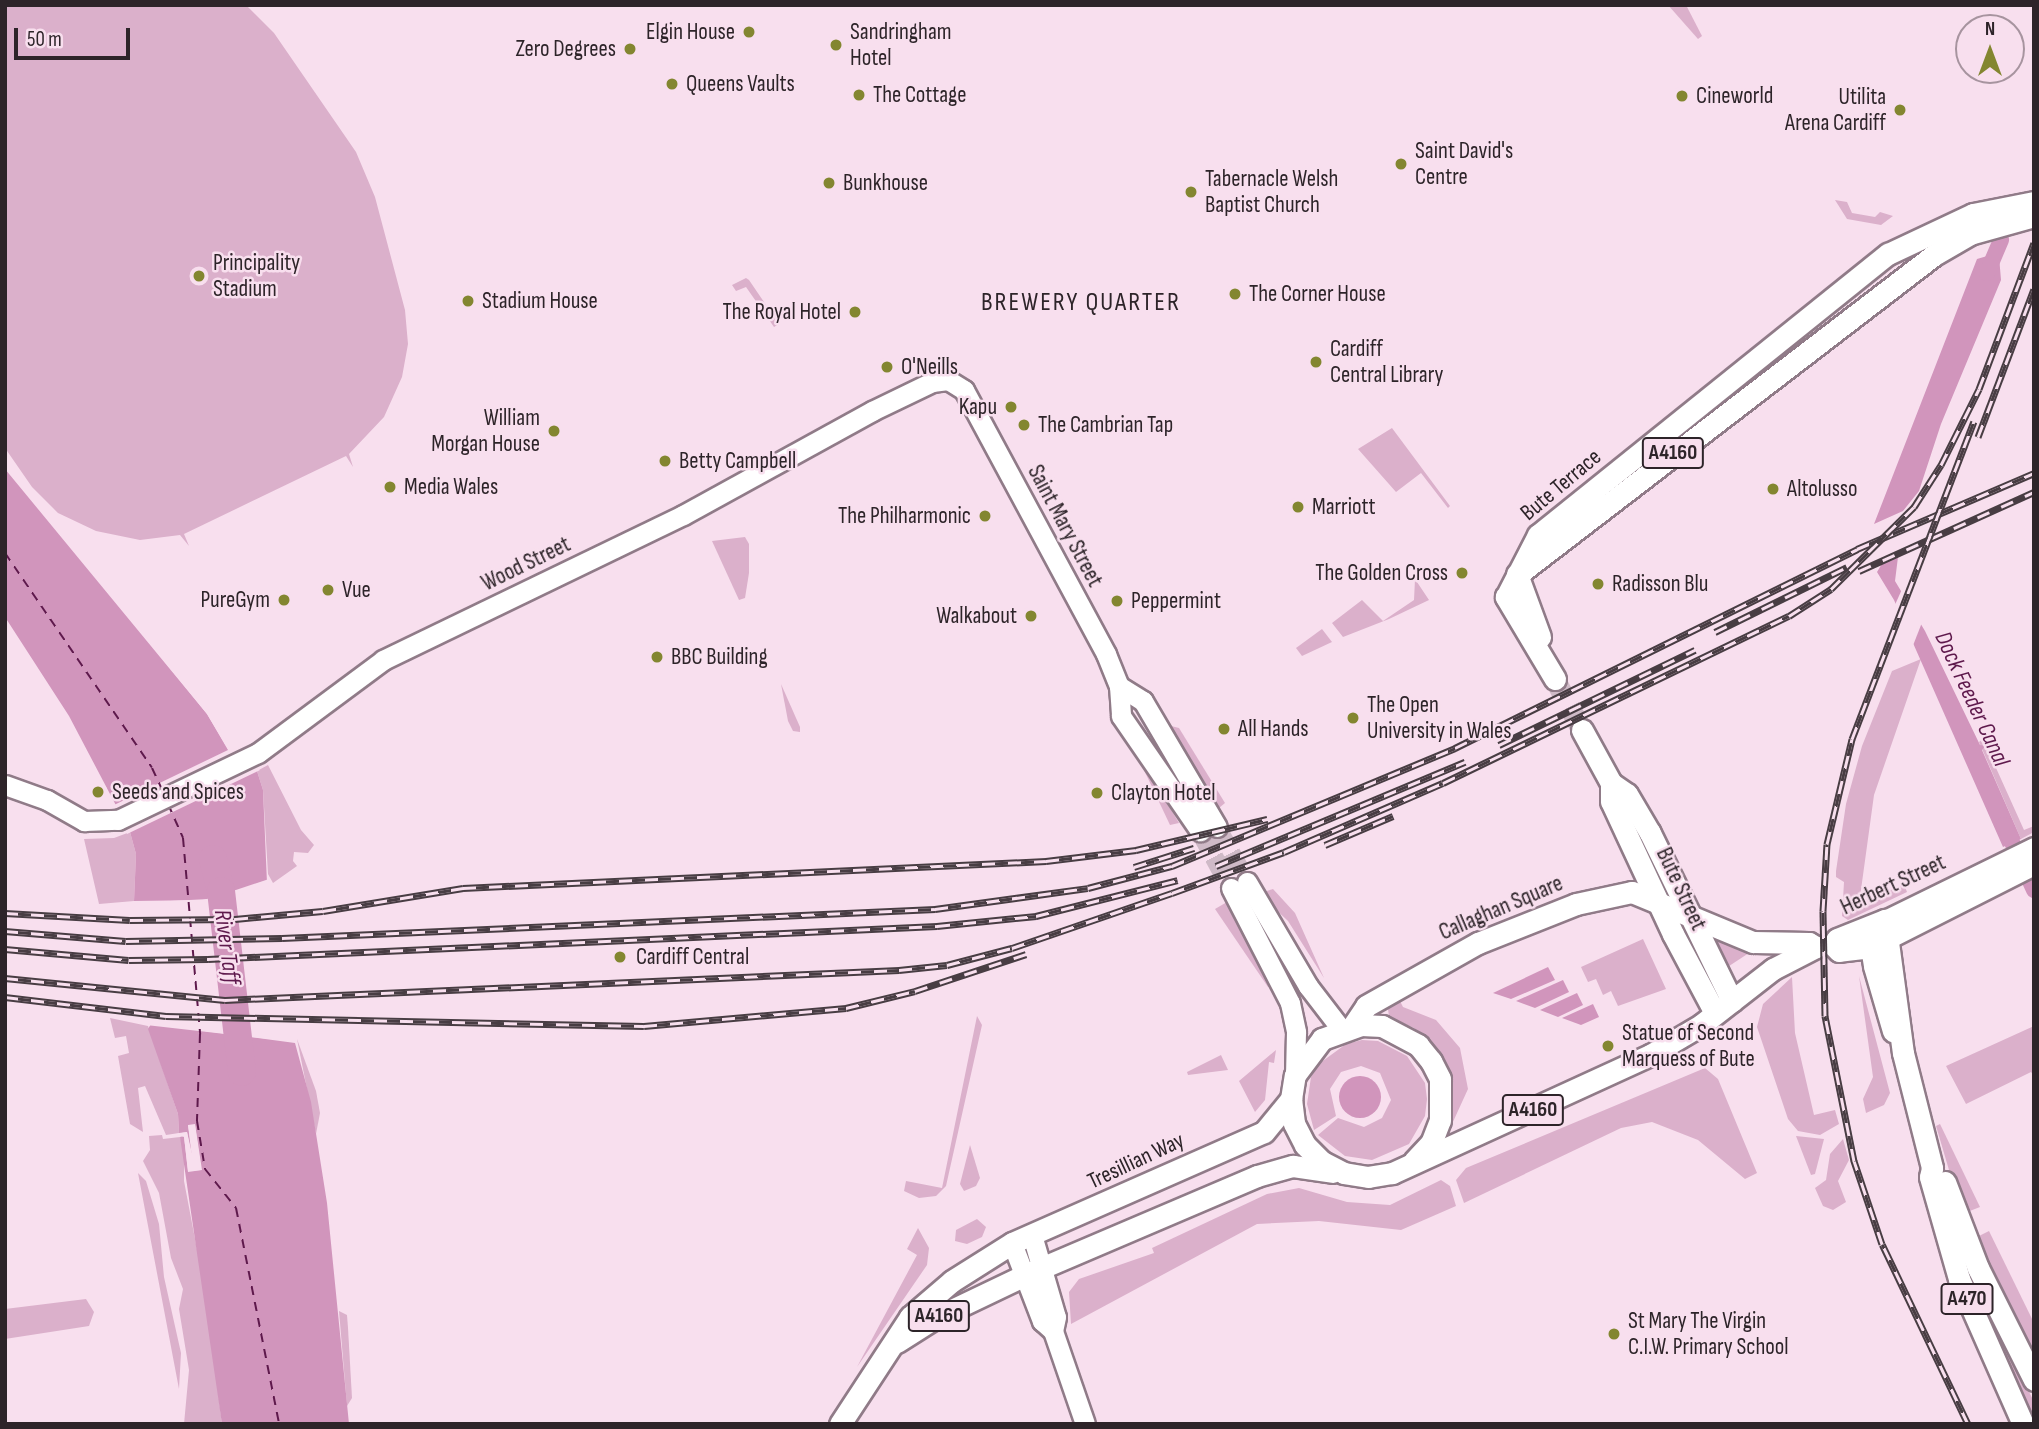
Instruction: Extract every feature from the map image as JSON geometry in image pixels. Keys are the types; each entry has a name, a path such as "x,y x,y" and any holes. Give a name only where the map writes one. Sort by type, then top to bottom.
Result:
{"main road":[{"name":"A4160","path":"1972,224 2034,202"},
{"name":"A4160","path":"1972,224 2034,216"},
{"name":"Bute Terrace","path":"1517,574 1538,535 1551,523 1838,291 1905,244 1972,224"},
{"name":"Bute Terrace","path":"1517,574 1972,224"},
{"name":"A4160","path":"1517,574 1506,597 1551,670"},
{"name":"Bute Street","path":"1582,730 1611,783 1627,794 1688,914 1723,1007"},
{"name":"Bute Street","path":"1611,783 1611,801 1694,979 1723,1007"},
{"name":"Callaghan Square","path":"1688,914 1632,892 1618,894 1511,928 1405,981 1366,1006 1346,1028 1307,1053 1295,1074 1291,1099 1294,1123 1305,1145 1322,1162 1344,1173 1380,1175 1481,1135 1650,1055 1723,1007"},
{"path":"1688,914 1753,942 1809,943 1816,947 1773,969 1723,1007"},
{"name":"A470","path":"1879,934 1903,1052 1932,1168 1930,1177 1959,1279 2023,1424"},
{"path":"1346,1028 1382,1026 1401,1033 1432,1061 1440,1079 1440,1121 1431,1143 1414,1161"},
{"name":"Tresillian Way","path":"893,1345 923,1303 1012,1243 1259,1134 1281,1116 1291,1099"},
{"name":"A4160","path":"840,1424 893,1345 933,1319 1035,1271 1278,1169 1300,1166 1344,1173"},
{"name":"A470","path":"1932,1168 1941,1174 1978,1268 2034,1380"}],"street":[{"name":"Wood Street","path":"5,785 47,800 84,821 118,820 258,753 348,683 395,654 683,515 925,386 948,380 964,390"},
{"name":"Saint Mary Street","path":"964,390 1119,686 1143,701 1209,829"},
{"name":"Herbert Street","path":"1879,934 2033,854"},
{"path":"1295,1074 1296,1032 1290,1003 1239,885 1308,986 1346,1028"},
{"path":"1032,1235 1035,1271"},
{"path":"1012,1243 1035,1271 1056,1317 1053,1331 1085,1424"}],"shaded area":[{"name":"Principality Stadium","path":"5,5 246,5 274,33 356,152 375,197 405,310 408,344 402,377 384,417 349,454 353,467 346,456 184,534 189,546 180,535 140,540 96,531 58,513 32,487 5,448"},
{"path":"1668,5 1686,5 1702,36 1698,39"},
{"path":"1835,200 1847,202 1852,213 1875,217 1880,212 1893,216 1881,225 1847,219"},
{"path":"1994,254 1999,256 2001,280 1941,424 1919,491 1903,511 1874,524 1977,259"},
{"path":"746,278 779,324 774,327 746,287 736,291 732,285"},
{"path":"1392,428 1450,506 1448,508 1421,473 1396,492 1358,449"},
{"path":"5,469 207,714 228,749 257,771 263,790 267,883 203,900 134,901 136,854 130,832 69,716 5,617"},
{"path":"745,537 749,544 749,573 745,598 739,600 712,541"},
{"path":"1898,557 1895,581 1925,631 1980,745 1985,746 1982,750 2021,839 2003,847 1894,600 1877,572 1883,562"},
{"path":"1415,579 1429,600 1389,619 1343,637 1332,623 1362,600 1383,621 1414,600"},
{"path":"1322,629 1332,642 1302,656 1296,648"},
{"path":"1921,659 1874,795 1860,897 1868,900 1904,884 1907,892 1848,920 1842,916 1844,882 1836,877 1836,871 1846,804 1862,746 1892,671"},
{"path":"781,684 800,732 793,731 788,721"},
{"path":"1167,725 1179,728 1225,803 1219,808"},
{"path":"1983,739 2024,830 2034,826 2034,832 2021,839 1979,742"},
{"path":"268,765 301,830 314,845 308,853 294,852 293,861 297,866 273,883 268,874 263,790 257,771"},
{"path":"1143,768 1155,783 1179,823 1170,825"},
{"path":"130,832 136,854 134,901 99,904 84,839 114,838"},
{"path":"1273,889 1295,913 1324,978 1288,921 1271,905 1264,892"},
{"path":"1227,902 1271,986 1268,987 1215,909"},
{"path":"1711,938 1749,950 1752,951 1723,970"},
{"path":"1643,939 1666,989 1618,1006 1611,991 1603,995 1596,979 1588,982 1581,967"},
{"path":"1548,967 1555,980 1511,999 1493,993"},
{"path":"1859,976 1890,1093 1884,1105 1866,1113 1863,1099 1873,1077"},
{"path":"1792,977 1795,1033 1814,1115 1835,1110 1839,1124 1820,1135 1798,1131 1788,1119 1757,1027 1763,1004"},
{"path":"1563,980 1569,992 1535,1008 1516,1001"},
{"path":"1577,993 1583,1005 1558,1017 1540,1010"},
{"path":"1399,999 1403,1007 1436,1020 1460,1048 1468,1089 1452,1124 1451,1083 1436,1051 1414,1028 1389,1017 1388,1009"},
{"path":"1593,1004 1599,1017 1581,1025 1562,1018"},
{"path":"977,1016 982,1025 946,1186 936,1196 919,1198 904,1191 906,1181 942,1188"},
{"path":"110,1018 148,1026 178,1114 179,1133 166,1135 145,1086 138,1088 143,1132 130,1124 118,1056 129,1053 126,1036 115,1038"},
{"path":"151,1024 295,1043 311,1102 327,1203 349,1424 222,1424 180,1137 184,1136 188,1171 201,1170 195,1125 188,1125 192,1158 187,1132 179,1133 178,1114 148,1029"},
{"path":"2034,1026 2034,1076 2031,1072 1966,1104 1946,1066"},
{"path":"297,1039 316,1091 320,1113 316,1134"},
{"path":"1362,1040 1378,1041 1407,1056 1425,1083 1427,1099 1425,1116 1409,1144 1372,1160 1345,1156 1318,1135 1338,1118 1364,1127 1382,1118 1391,1100 1380,1073 1361,1066 1341,1072 1330,1089 1336,1116 1314,1130 1307,1104 1311,1077 1320,1063 1346,1044"},
{"path":"1276,1050 1274,1063 1269,1062 1265,1100 1255,1112 1239,1081"},
{"path":"1221,1055 1228,1070 1188,1075 1187,1072"},
{"path":"1705,1068 1718,1079 1757,1173 1745,1179 1698,1140 1652,1122 1621,1128 1464,1203 1456,1180 1466,1168"},
{"path":"1360,1076 1375,1082 1381,1097 1375,1112 1360,1118 1345,1112 1339,1097 1345,1082"},
{"path":"1940,1124 1980,1207 1962,1214 1936,1126"},
{"path":"162,1135 163,1139 180,1137 184,1145 184,1181 207,1302 222,1424 184,1424 189,1370 179,1309 183,1289 171,1258 159,1193 143,1161 150,1150 149,1136"},
{"path":"1796,1136 1824,1139 1815,1174 1811,1175"},
{"path":"1843,1139 1849,1160 1838,1181 1846,1202 1833,1210 1823,1206 1815,1188 1826,1180 1830,1154"},
{"path":"970,1145 980,1178 976,1186 964,1191 960,1184"},
{"path":"138,1173 146,1181 159,1224 164,1277 181,1353 179,1389"},
{"path":"1441,1180 1450,1186 1456,1206 1401,1230 1319,1221 1257,1224 1071,1324 1069,1292 1079,1279 1154,1253 1152,1248 1267,1194 1299,1188 1347,1202 1390,1205"},
{"path":"977,1219 986,1227 982,1237 967,1244 955,1241 956,1230"},
{"path":"918,1228 929,1248 927,1265 857,1367 917,1255 907,1249"},
{"path":"1989,1231 2034,1323 2034,1359 1973,1239"},
{"path":"86,1299 94,1312 89,1326 5,1339 5,1309"},
{"path":"339,1311 347,1315 352,1398 347,1406"},
{"path":"2002,1336 2034,1402 2034,1423 1994,1340"}],"pier":[{"path":"1903,587 1923,620 1912,648 1894,607"},
{"path":"105,588 210,711 229,745 260,770 127,834 114,805 228,750 207,714"},
{"path":"269,879 268,887 204,904 137,908 131,903 209,899"},
{"path":"151,1020 290,1036 297,1042 146,1025"},
{"path":"195,1124 202,1170 188,1172 184,1137 176,1134 187,1132 193,1158 188,1125"}],"waterway":[{"name":"Dock Feeder Canal","path":"1987,273 2001,240"},
{"name":"Dock Feeder Canal","path":"2004,825 2034,890"},
{"name":"River Taff","path":"213,859 221,891 242,1072"}],"ferry route":[{"path":"5,553 152,768 162,789"},
{"path":"168,804 183,838 200,1034 197,1121 205,1169 236,1208 279,1424"}],"tunnel":[{"path":"1555,679 1582,730"},
{"path":"1217,827 1247,882"},
{"path":"1200,831 1231,888"}],"railway":[{"path":"5,978 225,1000 899,970 947,965 1012,948 1172,893 1284,852 1443,783 1789,616 1831,589 1914,507 1941,465 1979,389 2034,243"},
{"path":"1978,437 2034,289"},
{"path":"1968,1424 1882,1244 1854,1161 1825,1016 1823,911 1827,844 1852,739 1974,422"},
{"path":"5,931 126,941 282,938 935,909 1088,888 1172,866 1455,748 1857,549 2034,473"},
{"path":"1859,571 2034,492"},
{"path":"1715,632 1847,567"},
{"path":"1499,745 1695,650"},
{"path":"1216,866 1465,762"},
{"path":"1325,845 1393,816"},
{"path":"5,913 130,920 235,919 323,911 463,888 1046,861 1136,850 1267,819"},
{"path":"1134,867 1194,848"},
{"path":"5,949 129,960 208,959 937,926 1036,916 1178,880"},
{"path":"5,997 166,1016 644,1026 846,1008 915,991 1026,954"}],"place":[{"name":"Elgin House","path":"749,32"},
{"name":"Sandringham Hotel","path":"836,45"},
{"name":"Zero Degrees","path":"630,49"},
{"name":"Queens Vaults","path":"672,84"},
{"name":"The Cottage","path":"859,95"},
{"name":"Cineworld","path":"1682,96"},
{"name":"Utilita Arena Cardiff","path":"1900,110"},
{"name":"Saint David's Centre","path":"1401,164"},
{"name":"Bunkhouse","path":"829,183"},
{"name":"Tabernacle Welsh Baptist Church","path":"1191,192"},
{"name":"Principality Stadium","path":"199,276"},
{"name":"The Corner House","path":"1235,294"},
{"name":"Stadium House","path":"468,301"},
{"name":"The Royal Hotel","path":"855,312"},
{"name":"Cardiff Central Library","path":"1316,362"},
{"name":"O'Neills","path":"887,367"},
{"name":"Kapu","path":"1011,407"},
{"name":"The Cambrian Tap","path":"1024,425"},
{"name":"William Morgan House","path":"554,431"},
{"name":"Betty Campbell","path":"665,461"},
{"name":"Media Wales","path":"390,487"},
{"name":"Altolusso","path":"1773,489"},
{"name":"Marriott","path":"1298,507"},
{"name":"The Philharmonic","path":"985,516"},
{"name":"The Golden Cross","path":"1462,573"},
{"name":"Radisson Blu","path":"1598,584"},
{"name":"Vue","path":"328,590"},
{"name":"PureGym","path":"284,600"},
{"name":"Peppermint","path":"1117,601"},
{"name":"Walkabout","path":"1031,616"},
{"name":"BBC Building","path":"657,657"},
{"name":"The Open University in Wales","path":"1353,718"},
{"name":"All Hands","path":"1224,729"},
{"name":"Seeds and Spices","path":"98,792"},
{"name":"Clayton Hotel","path":"1097,793"},
{"name":"Cardiff Central","path":"620,957"},
{"name":"Statue of Second Marquess of Bute","path":"1608,1046"},
{"name":"St Mary The Virgin C.I.W. Primary School","path":"1614,1334"}],"district":[{"name":"BREWERY QUARTER","path":"1081,303"}]}
